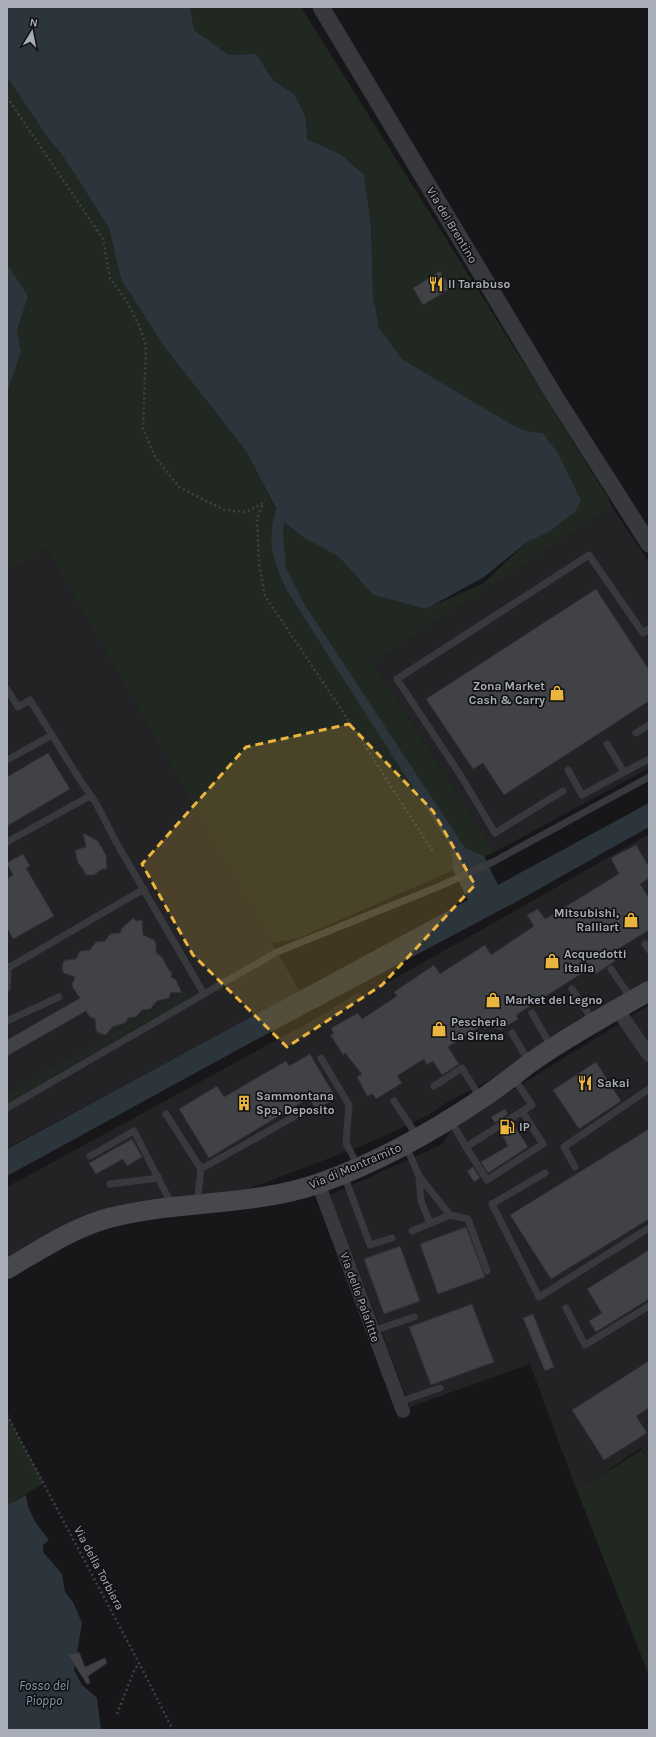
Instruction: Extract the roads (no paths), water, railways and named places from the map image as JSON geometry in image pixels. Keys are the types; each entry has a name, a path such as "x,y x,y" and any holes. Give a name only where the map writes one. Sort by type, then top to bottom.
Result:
{"main road":[{"name":"Via di Montramito","path":"7,1269 65,1235 86,1225 122,1215 173,1207 244,1199 284,1192 318,1183 351,1170 411,1141 449,1119 481,1099 553,1048 594,1022 633,1000"}],"street":[{"name":"Via del Brentino","path":"321,7 554,395 649,544"},
{"path":"633,1000 649,1056"},
{"name":"Via delle Palafitte","path":"318,1183 401,1406"}],"lane":[{"path":"563,791 495,833 461,776 397,679 589,555 643,633 649,629"},
{"path":"7,689 18,707 30,700 90,796 96,803 116,842 204,994"},
{"path":"636,733 649,725"},
{"path":"7,760 52,735"},
{"path":"607,744 624,772"},
{"path":"568,770 582,795 649,760"},
{"path":"7,1108 277,952 454,880 493,862 649,778"},
{"path":"7,842 90,796"},
{"path":"7,988 7,967 144,889"},
{"path":"611,969 633,1000"},
{"path":"572,989 594,1022"},
{"path":"7,1021 60,997"},
{"path":"532,1013 553,1048"},
{"path":"512,1032 530,1063"},
{"path":"321,1058 349,1105 346,1143 351,1170 370,1245 392,1238"},
{"path":"434,1086 462,1068 481,1099"},
{"path":"466,1148 532,1105 513,1077"},
{"path":"575,1167 564,1147 649,1089"},
{"path":"394,1101 411,1141 419,1176 421,1201 430,1223"},
{"path":"449,1119 487,1180 543,1144 522,1111"},
{"path":"166,1114 201,1169 197,1204"},
{"path":"201,1169 295,1116"},
{"path":"90,1156 134,1131 173,1207"},
{"path":"545,1172 492,1204 538,1297 649,1228"},
{"path":"419,1176 450,1215"},
{"path":"110,1184 159,1178"},
{"path":"412,1231 450,1215 468,1218 487,1271"},
{"path":"566,1308 585,1345 649,1306"},
{"path":"373,1331 414,1317"},
{"path":"401,1406 440,1388"}],"water":[{"path":"7,7 190,7 194,30 229,55 256,54 273,80 294,94 306,118 307,139 340,154 364,174 371,226 373,295 379,328 402,359 511,424 526,431 543,433 558,453 581,501 575,512 547,533 527,542 484,577 426,609 373,595 339,557 303,537 284,522 283,534 286,568 303,602 465,848 484,856 498,885 649,803 649,827 514,903 252,1042 7,1176 7,1149 468,900 453,870 452,849 286,589 277,568 272,550 273,521 276,509 246,451 163,345 121,279 109,228 63,156 48,138 7,77"},
{"path":"7,264 28,296 17,331 21,352 7,393"},
{"name":"Fosso del Pioppo","path":"26,1495 28,1506 35,1522 49,1540 43,1545 43,1552 62,1574 65,1592 73,1602 82,1623 74,1670 82,1685 97,1698 101,1730 7,1730 7,1505"}],"place":[{"name":"Il Tarabuso","path":"436,284"},
{"name":"Zona Market Cash & Carry","path":"557,693"},
{"name":"Mitsubishi, Ralliart","path":"631,920"},
{"name":"Acquedotti italia","path":"552,961"},
{"name":"Market del Legno","path":"493,1000"},
{"name":"Pescheria La Sirena","path":"439,1029"},
{"name":"Sakai","path":"585,1083"},
{"name":"Sammontana Spa, Deposito","path":"244,1103"},
{"name":"IP","path":"507,1127"}]}
